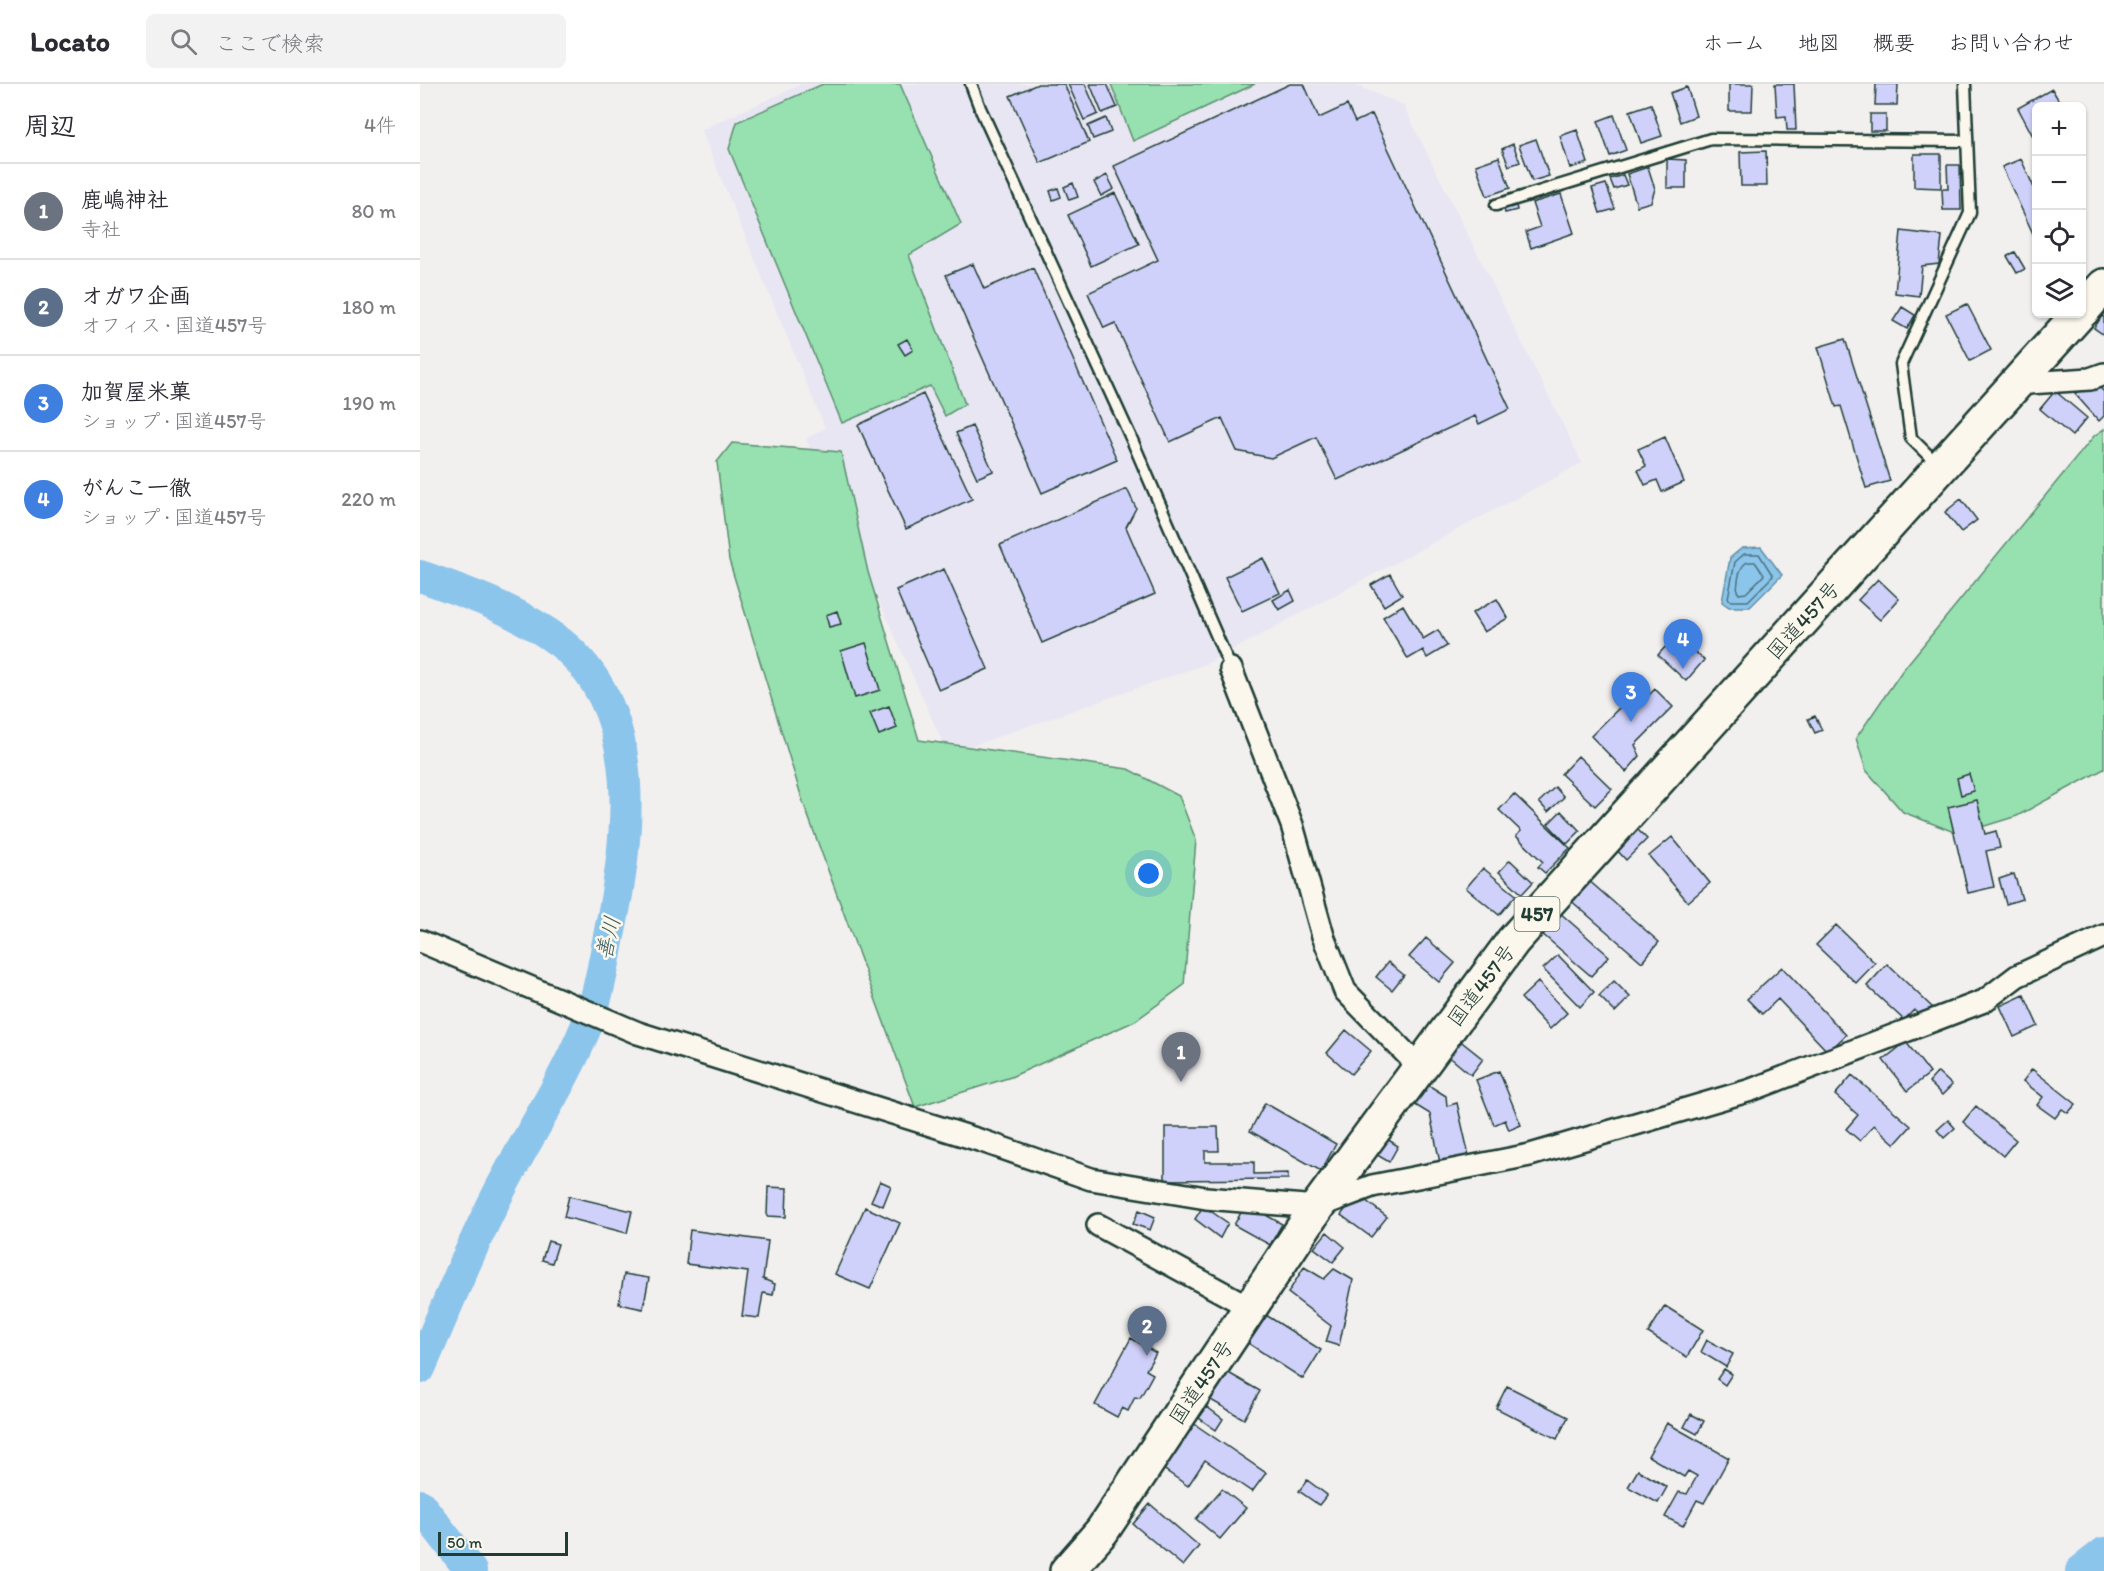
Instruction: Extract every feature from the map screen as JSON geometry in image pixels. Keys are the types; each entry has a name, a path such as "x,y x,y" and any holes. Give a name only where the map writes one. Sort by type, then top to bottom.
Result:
{"highway":[{"name":"国道457号","path":"2086,306 2104,286"},
{"name":"国道457号","path":"1067,1571 1102,1531 1317,1208 1513,941 2075,318"}],"street":[{"path":"2015,384 2090,378 2104,374"},
{"path":"1231,669 1292,825 1323,936 1345,991 1420,1068"},
{"path":"420,941 638,1033 982,1141 1091,1179 1206,1198 1317,1208 1372,1186 1530,1155 1750,1090 1984,1001 2018,976 2104,936"},
{"path":"1098,1225 1251,1308"}],"lane":[{"path":"971,84 1132,440 1231,669"},
{"path":"1940,467 1911,438 1901,364 1970,213 1965,84"},
{"path":"1496,205 1711,139 1967,141"}],"shaded area":[{"path":"802,84 1352,84 1403,105 1582,463 1206,664 948,754 806,439 825,428 701,130"}],"green space":[{"path":"823,84 900,84 961,224 909,255 965,404 945,416 930,386 842,423 729,149 737,122"},
{"path":"1111,84 1255,84 1133,141"},
{"path":"2104,429 2104,769 2017,816 1959,834 1903,812 1866,770 1856,738 1902,671 2094,436"},
{"path":"732,443 841,452 868,572 919,740 1128,769 1179,796 1196,840 1184,985 1135,1021 1011,1077 915,1107 803,802 729,560 717,462"}],"water":[{"path":"1761,547 1782,575 1750,607 1729,607 1722,602 1730,558 1742,548"}],"building":[{"path":"1038,84 1064,84 1089,142 1040,163 1010,96"},
{"path":"1068,84 1085,84 1098,114 1084,120"},
{"path":"1090,84 1107,84 1117,107 1102,113"},
{"path":"1290,84 1304,84 1319,118 1347,105 1355,122 1372,114 1510,409 1479,424 1475,416 1337,480 1316,437 1271,458 1237,451 1222,418 1170,442 1115,323 1104,328 1088,293 1158,260 1114,166"},
{"path":"1729,84 1753,84 1752,111 1729,111"},
{"path":"1775,84 1794,84 1796,130 1787,130 1786,116 1777,117"},
{"path":"1876,84 1898,84 1897,105 1875,105"},
{"path":"1687,87 1696,116 1680,122 1670,93"},
{"path":"2052,89 2060,102 2032,102 2032,134 2018,108"},
{"path":"1651,104 1662,136 1641,143 1630,111"},
{"path":"1870,114 1886,114 1886,131 1870,131"},
{"path":"1614,115 1626,150 1610,156 1598,121"},
{"path":"1106,118 1111,132 1093,139 1088,126"},
{"path":"1577,130 1588,163 1570,168 1560,136"},
{"path":"1536,139 1549,176 1532,181 1519,145"},
{"path":"1513,144 1520,162 1509,166 1502,149"},
{"path":"1766,151 1767,186 1741,186 1740,152"},
{"path":"1914,154 1941,154 1941,188 1914,187"},
{"path":"1499,157 1510,188 1487,196 1476,165"},
{"path":"1667,159 1686,160 1686,188 1667,188"},
{"path":"2021,159 2032,183 2032,231 2002,167"},
{"path":"1947,165 1960,165 1961,210 1943,210 1942,189 1948,189"},
{"path":"1648,167 1655,189 1651,202 1637,206 1627,174"},
{"path":"1107,175 1114,189 1101,196 1094,182"},
{"path":"1623,175 1627,185 1614,189 1610,179"},
{"path":"1073,183 1078,197 1069,200 1064,187"},
{"path":"1606,184 1615,209 1600,213 1592,188"},
{"path":"1058,188 1061,197 1053,200 1050,191"},
{"path":"1115,193 1139,244 1091,266 1068,215"},
{"path":"1561,194 1574,233 1531,248 1526,232 1540,227 1532,203"},
{"path":"1515,201 1517,210 1505,213 1503,204"},
{"path":"1901,231 1942,236 1939,264 1922,266 1919,296 1895,293"},
{"path":"2015,252 2025,269 2017,273 2007,256"},
{"path":"973,264 984,289 1033,268 1117,460 1042,493 946,275"},
{"path":"1967,304 1991,350 1970,361 1946,314"},
{"path":"1902,307 1915,315 1907,329 1893,321"},
{"path":"2102,316 2104,317 2104,335 2094,328"},
{"path":"907,339 913,350 905,355 898,344"},
{"path":"1845,339 1890,481 1866,488 1841,406 1836,407 1818,347"},
{"path":"2092,379 2104,392 2104,416 2099,421 2075,394"},
{"path":"2055,391 2087,418 2072,436 2040,409"},
{"path":"923,394 972,499 906,529 858,425"},
{"path":"972,426 993,471 977,478 956,433"},
{"path":"1665,437 1684,482 1662,492 1657,480 1645,485 1638,470 1646,466 1638,449"},
{"path":"1127,489 1136,508 1126,527 1155,594 1042,643 1000,545"},
{"path":"1961,499 1977,520 1961,532 1945,512"},
{"path":"1263,558 1280,593 1242,611 1225,577"},
{"path":"944,569 988,669 939,690 896,590"},
{"path":"1390,574 1402,595 1384,606 1371,585"},
{"path":"1878,579 1899,599 1880,620 1858,600"},
{"path":"1290,590 1295,601 1279,610 1273,600"},
{"path":"1497,599 1508,618 1484,632 1472,613"},
{"path":"1403,605 1423,639 1438,630 1447,646 1427,658 1423,650 1408,659 1383,617"},
{"path":"837,611 841,624 829,627 826,615"},
{"path":"1676,635 1704,660 1686,681 1658,655"},
{"path":"866,643 880,690 855,698 841,651"},
{"path":"1655,689 1673,707 1635,745 1640,756 1626,772 1591,736 1634,693 1642,702"},
{"path":"889,706 897,728 879,735 870,713"},
{"path":"1815,716 1822,730 1815,733 1808,719"},
{"path":"1578,756 1612,789 1595,806 1561,774"},
{"path":"1969,774 1974,791 1961,795 1957,778"},
{"path":"1555,787 1564,797 1548,812 1539,802"},
{"path":"1514,794 1570,848 1545,873 1538,867 1543,862 1516,836 1521,831 1499,810"},
{"path":"1977,800 1985,834 1996,831 2000,848 1986,851 1994,887 1968,893 1948,807"},
{"path":"1561,811 1580,831 1567,844 1548,824"},
{"path":"1636,828 1647,839 1626,860 1615,848"},
{"path":"1672,837 1710,883 1688,902 1649,856"},
{"path":"1510,860 1533,882 1522,894 1499,872"},
{"path":"1483,868 1516,895 1499,915 1466,888"},
{"path":"2014,874 2022,899 2006,904 1999,879"},
{"path":"1587,879 1659,942 1642,962 1569,899"},
{"path":"1559,912 1609,956 1591,976 1541,933"},
{"path":"1836,925 1875,963 1856,983 1816,945"},
{"path":"1426,938 1455,963 1439,982 1409,957"},
{"path":"1558,955 1594,992 1580,1007 1543,969"},
{"path":"1388,962 1404,975 1392,990 1376,977"},
{"path":"1887,964 1933,1008 1923,1019 1914,1010 1904,1020 1867,986"},
{"path":"1782,967 1846,1035 1828,1052 1778,999 1762,1014 1747,999"},
{"path":"1614,981 1630,997 1615,1012 1599,996"},
{"path":"1538,982 1567,1013 1550,1029 1521,998"},
{"path":"2024,995 2038,1026 2014,1037 2000,1006"},
{"path":"1346,1030 1371,1051 1351,1074 1327,1053"},
{"path":"1458,1039 1483,1059 1471,1075 1446,1054"},
{"path":"1906,1042 1930,1073 1907,1091 1883,1060"},
{"path":"2032,1069 2076,1104 2068,1113 2062,1109 2055,1118 2037,1105 2043,1097 2023,1081"},
{"path":"1499,1071 1521,1125 1509,1130 1505,1120 1494,1125 1476,1080"},
{"path":"1938,1072 1952,1085 1942,1095 1929,1082"},
{"path":"1852,1075 1911,1126 1895,1144 1874,1125 1860,1141 1846,1129 1858,1115 1835,1095"},
{"path":"1425,1083 1446,1096 1447,1106 1457,1103 1469,1156 1440,1163 1430,1114 1412,1103"},
{"path":"1265,1103 1336,1144 1321,1171 1250,1131"},
{"path":"1976,1106 2016,1140 2003,1156 1963,1122"},
{"path":"1948,1120 1955,1128 1944,1138 1937,1130"},
{"path":"1165,1127 1218,1127 1219,1151 1205,1151 1205,1162 1254,1162 1254,1174 1288,1173 1288,1179 1165,1180"},
{"path":"1384,1137 1398,1146 1389,1162 1374,1153"},
{"path":"880,1181 891,1186 883,1206 871,1201"},
{"path":"768,1187 787,1188 786,1217 767,1216"},
{"path":"1357,1194 1387,1217 1371,1237 1341,1215"},
{"path":"569,1196 632,1211 627,1233 564,1217"},
{"path":"1246,1204 1282,1224 1270,1245 1234,1225"},
{"path":"1203,1206 1228,1223 1220,1238 1195,1219"},
{"path":"865,1207 900,1223 870,1289 835,1274"},
{"path":"1139,1210 1155,1217 1150,1230 1133,1224"},
{"path":"690,1230 768,1241 763,1279 775,1284 773,1295 763,1293 759,1318 742,1316 748,1272 686,1264"},
{"path":"1327,1232 1345,1247 1333,1262 1314,1248"},
{"path":"548,1241 558,1244 552,1263 542,1260"},
{"path":"1304,1267 1324,1279 1334,1269 1353,1280 1339,1346 1326,1342 1331,1326 1288,1293"},
{"path":"624,1274 649,1278 643,1309 619,1304"},
{"path":"1665,1306 1703,1330 1687,1357 1648,1333"},
{"path":"1266,1315 1321,1350 1303,1379 1248,1343"},
{"path":"1131,1338 1156,1353 1146,1370 1153,1374 1140,1398 1135,1397 1128,1411 1122,1408 1117,1417 1095,1405"},
{"path":"1707,1340 1733,1354 1726,1367 1701,1352"},
{"path":"1724,1369 1732,1374 1725,1385 1717,1379"},
{"path":"1225,1371 1260,1391 1244,1419 1209,1399"},
{"path":"1507,1386 1568,1417 1557,1439 1496,1408"},
{"path":"1207,1407 1223,1419 1216,1430 1199,1418"},
{"path":"1691,1414 1704,1421 1697,1434 1684,1427"},
{"path":"1190,1421 1266,1473 1252,1492 1205,1460 1188,1486 1159,1466"},
{"path":"1667,1423 1729,1458 1704,1503 1697,1500 1683,1526 1665,1517 1679,1492 1687,1494 1697,1476 1688,1471 1684,1477 1648,1456"},
{"path":"1638,1470 1667,1487 1658,1503 1628,1487"},
{"path":"1307,1480 1327,1495 1319,1505 1299,1491"},
{"path":"1222,1489 1246,1508 1220,1539 1196,1519"},
{"path":"1150,1504 1199,1546 1183,1566 1133,1524"}],"waterway":[{"name":"善川","path":"420,576 511,612 561,643 589,672 608,705 619,741 625,780 622,860 602,975 591,1014 557,1088 481,1228 420,1368"},
{"name":"善川","path":"420,1505 471,1571"},
{"path":"2081,1571 2104,1553"}],"place":[{"name":"がんこ一徹","path":"1683,669"},
{"name":"加賀屋米菓","path":"1631,722"},
{"name":"鹿嶋神社","path":"1181,1082"},
{"name":"オガワ企画","path":"1147,1356"}]}
